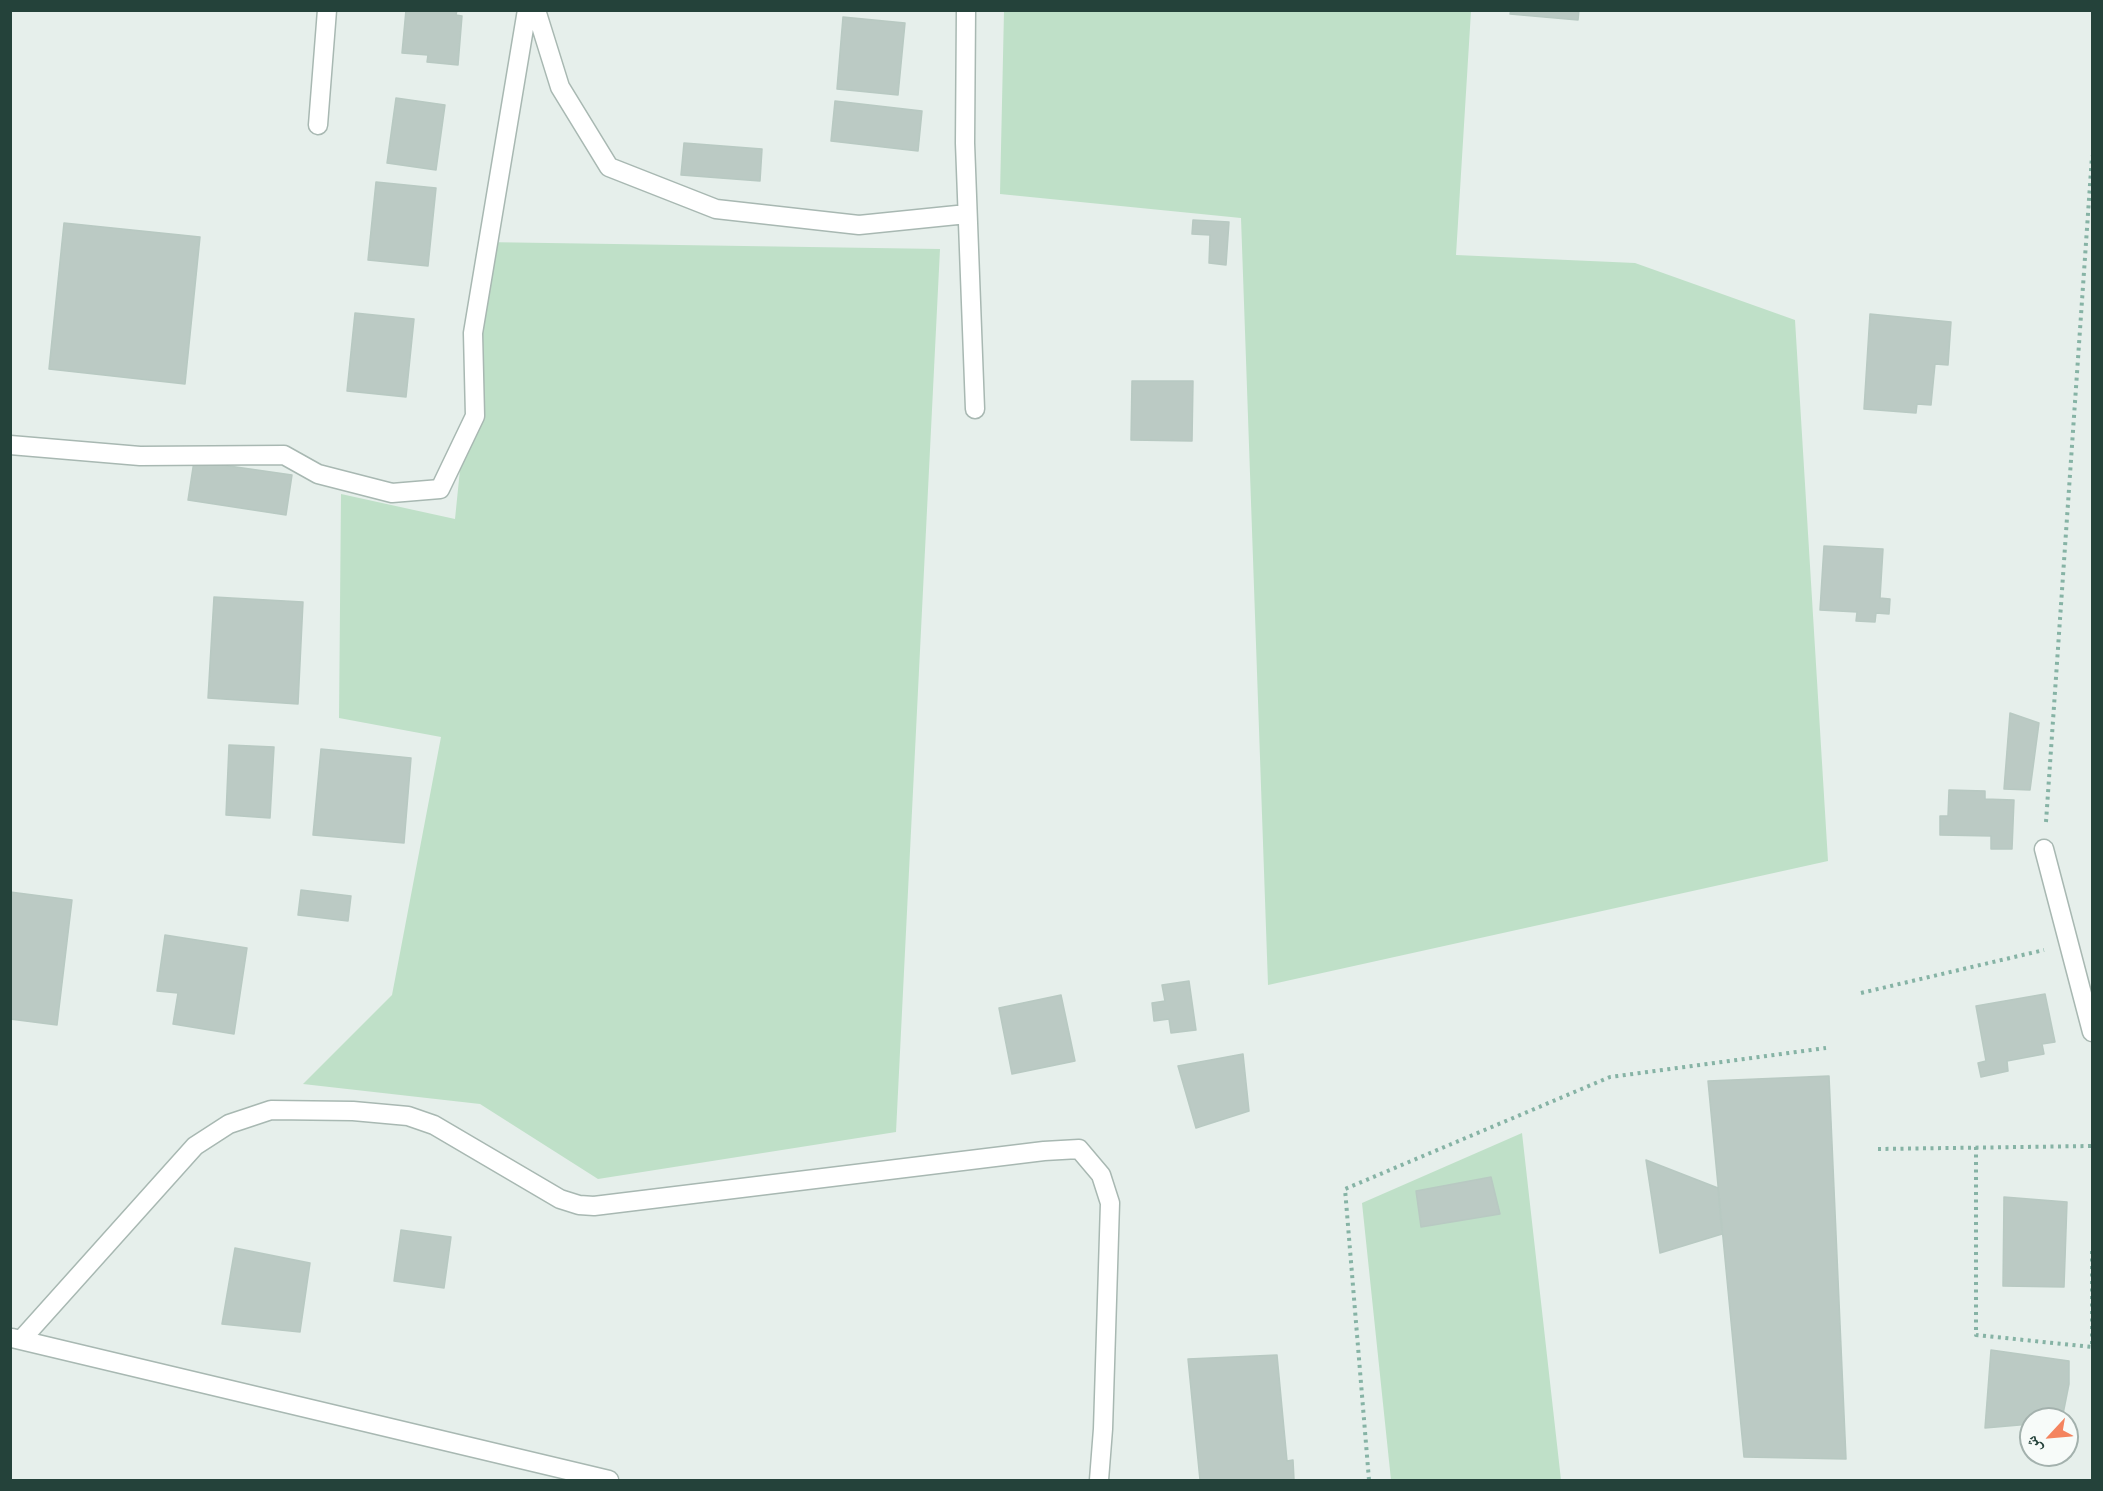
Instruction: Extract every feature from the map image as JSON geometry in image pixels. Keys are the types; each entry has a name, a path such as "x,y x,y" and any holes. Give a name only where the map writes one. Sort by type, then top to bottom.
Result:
{"street":[{"path":"318,125 327,10"},
{"path":"10,445 140,456 284,455 318,474 392,493 440,489 475,416 473,333 527,10"},
{"path":"536,10 560,87 609,166 716,209 859,225 967,214"},
{"path":"966,10 965,143 975,409"},
{"path":"2044,849 2092,1032"},
{"path":"609,1480 16,1339 195,1146 229,1125 272,1110 342,1111 408,1116 434,1125 560,1199 594,1206 1044,1151 1079,1149 1101,1175 1110,1203 1103,1429 1099,1480"}],"path":[{"path":"2044,849 2092,156"},
{"path":"1861,993 2069,944"},
{"path":"1369,1480 1345,1189 1610,1077 1826,1048"},
{"path":"1878,1149 2092,1146"},
{"path":"1976,1148 1976,1335 2091,1347 2092,1250"}],"green space":[{"path":"1004,11 1471,11 1456,255 1635,263 1795,320 1828,861 1268,985 1241,218 1000,194"},
{"path":"483,242 940,249 896,1132 598,1179 480,1104 303,1084 392,995 441,737 339,718 341,494 455,519"},
{"path":"1522,1133 1561,1480 1391,1480 1362,1203"}],"building":[{"path":"406,10 457,10 456,15 462,16 458,65 427,62 428,55 402,53"},
{"path":"1511,10 1579,10 1578,20 1510,14"},
{"path":"843,17 905,23 898,95 837,89"},
{"path":"396,98 445,105 436,170 387,163"},
{"path":"835,101 922,111 918,151 831,141"},
{"path":"684,143 762,149 760,181 681,175"},
{"path":"376,182 436,188 428,266 368,260"},
{"path":"1193,220 1229,222 1226,265 1209,263 1210,235 1192,234"},
{"path":"64,223 200,237 185,384 49,369"},
{"path":"355,313 414,319 406,397 347,391"},
{"path":"1870,314 1951,322 1948,365 1935,364 1931,405 1917,404 1916,413 1864,409"},
{"path":"1132,381 1193,381 1192,441 1131,440"},
{"path":"194,461 292,475 286,515 188,500"},
{"path":"1824,546 1883,549 1880,598 1890,599 1889,614 1876,613 1875,622 1856,621 1857,612 1820,610"},
{"path":"214,597 303,602 298,704 208,698"},
{"path":"2010,713 2039,723 2030,790 2004,789"},
{"path":"229,745 274,747 270,818 226,815"},
{"path":"321,749 411,758 404,843 313,835"},
{"path":"1949,790 1985,791 1985,799 2014,800 2012,849 1991,849 1991,836 1940,835 1940,816 1948,816"},
{"path":"301,890 351,896 348,921 298,915"},
{"path":"10,892 72,900 57,1025 10,1019"},
{"path":"165,935 247,948 234,1034 173,1024 178,993 157,991"},
{"path":"1189,981 1196,1030 1171,1033 1169,1019 1154,1021 1152,1003 1165,1001 1162,985"},
{"path":"2045,994 2055,1042 2042,1044 2044,1054 2007,1061 2008,1071 1981,1077 1978,1063 1986,1061 1976,1006"},
{"path":"1061,995 1075,1061 1012,1074 999,1008"},
{"path":"1243,1054 1249,1111 1196,1128 1178,1066"},
{"path":"1829,1076 1846,1459 1744,1457 1708,1081"},
{"path":"1646,1160 1718,1188 1722,1234 1660,1253"},
{"path":"1491,1177 1500,1214 1421,1227 1416,1191"},
{"path":"2004,1197 2067,1202 2064,1287 2003,1286"},
{"path":"401,1230 451,1237 444,1288 394,1281"},
{"path":"235,1248 310,1263 300,1332 222,1324"},
{"path":"1991,1350 2069,1361 2069,1384 2064,1407 2019,1407 2019,1425 1985,1428"},
{"path":"1277,1355 1287,1461 1293,1460 1294,1480 1200,1480 1188,1359"}]}
